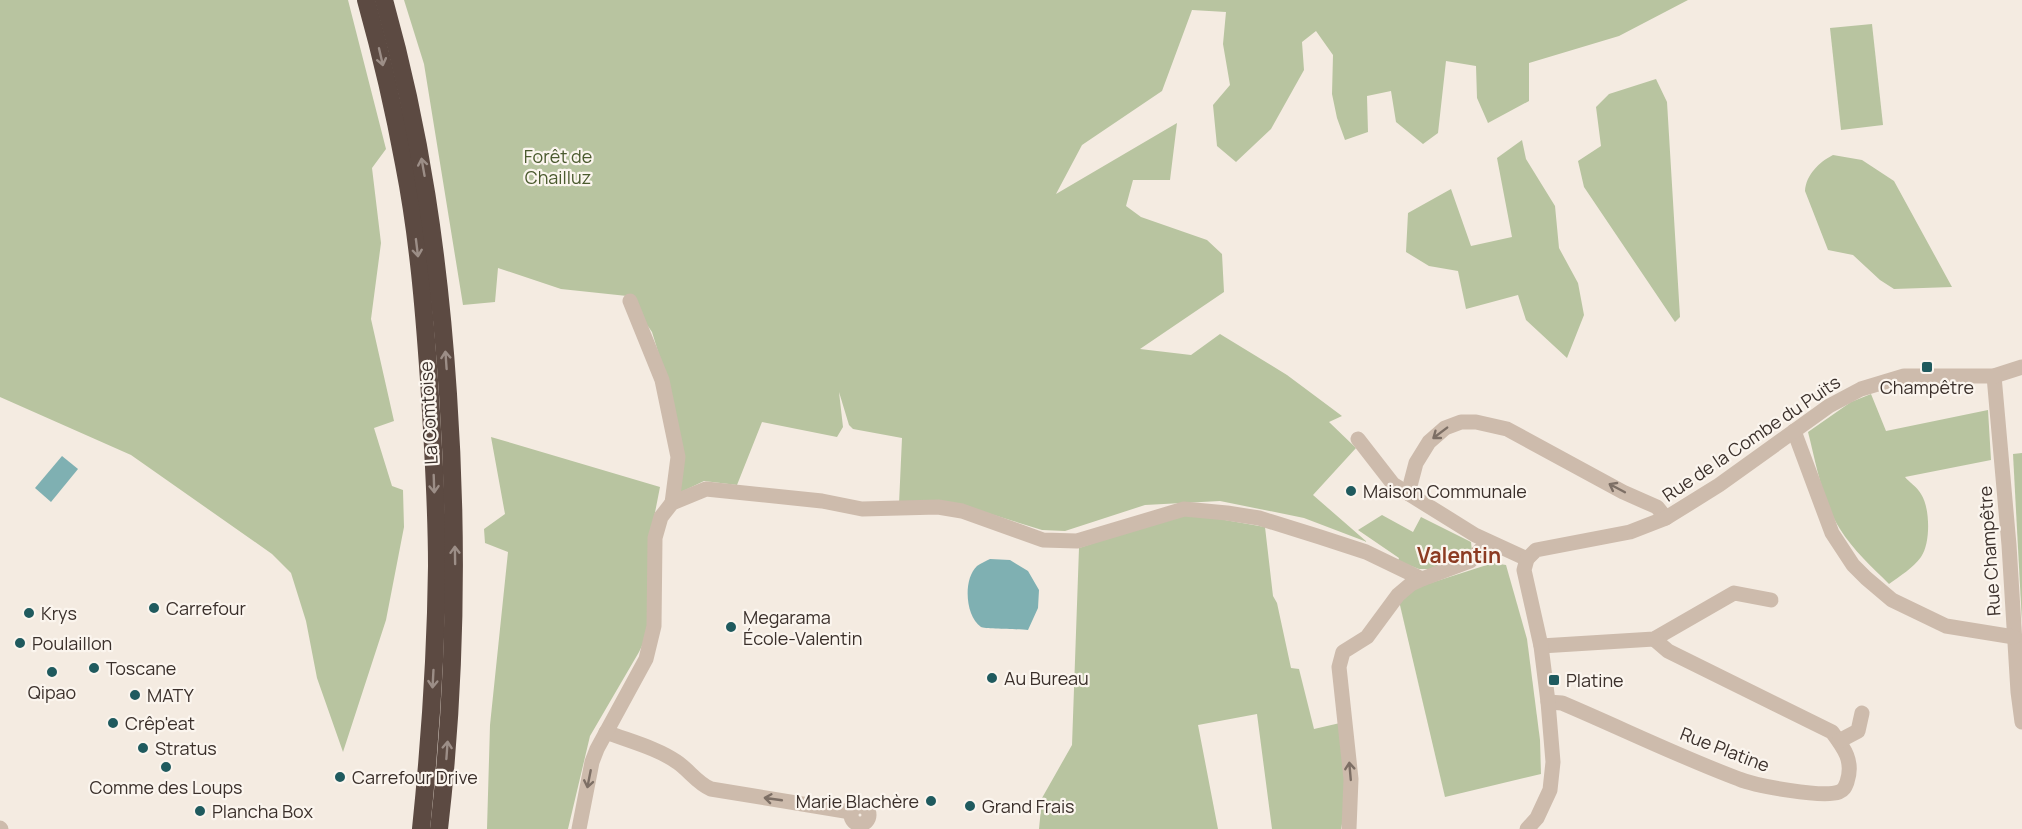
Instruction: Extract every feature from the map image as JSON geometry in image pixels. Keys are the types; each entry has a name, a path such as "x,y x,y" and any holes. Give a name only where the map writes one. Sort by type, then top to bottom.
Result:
{"highway":[{"name":"La Comtoise","path":"366,0 394,111 414,222 426,337 437,564 429,752 421,829"},
{"name":"La Comtoise","path":"384,0 411,107 430,209 439,279 452,449 455,563 447,753 439,829"}],"street":[{"path":"579,829 592,762 646,658 654,626 655,538 661,517 672,502 678,457 662,380 630,301"},
{"name":"Rue de la Combe du Puits","path":"1527,559 1536,550 1630,532 1666,518 1719,485 1829,406 1852,393 1904,376 1994,376 2022,367"},
{"name":"Rue Champêtre","path":"1994,376 2022,722"},
{"path":"1410,494 1416,464 1429,442 1445,428 1461,422 1476,422 1507,429 1623,492 1657,507 1666,518"},
{"path":"1794,431 1832,533 1853,565 1866,578 1892,600 1946,626 2014,637"},
{"path":"1358,439 1394,484 1488,542 1527,559 1524,570 1541,646 1553,762 1552,777 1545,801 1537,818 1527,829"},
{"path":"672,502 706,489 822,501 862,509 938,507 962,511 1043,540 1063,542 1077,541 1184,509 1227,513 1259,518 1366,552 1422,579"},
{"path":"1349,829 1351,779 1340,658 1342,652 1366,637 1398,595 1422,579 1470,561 1488,542"},
{"path":"1394,567 1398,595"},
{"path":"1541,646 1654,639 1734,593 1771,600"},
{"path":"1654,639 1668,651 1832,732 1839,741 1858,731 1862,713"},
{"name":"Rue Platine","path":"1548,702 1562,703 1741,780 1778,789 1829,794 1838,793 1844,789 1849,774 1847,752 1839,741"},
{"path":"606,732 669,757 684,767 704,786 711,789 851,812 856,807 866,808 869,817 868,826"}],"green space":[{"path":"0,0 348,0 386,149 372,168 381,243 371,319 394,421 374,428 392,486 403,490 404,527 386,620 343,752 317,678 306,621 291,573 272,554 131,455 0,397"},
{"name":"Forêt de Chailluz","path":"404,0 1688,0 1619,36 1529,63 1529,101 1488,123 1477,98 1476,66 1446,61 1438,133 1423,144 1396,122 1391,91 1367,96 1368,132 1345,140 1332,94 1333,55 1316,31 1302,42 1304,70 1271,129 1236,162 1217,146 1213,105 1230,85 1223,44 1226,12 1192,10 1162,91 1082,145 1056,194 1177,123 1170,180 1133,180 1126,206 1141,217 1207,240 1222,254 1224,292 1140,349 1191,355 1220,334 1287,375 1342,416 1329,422 1356,448 1313,495 1367,542 1304,518 1220,501 1145,505 1065,531 1042,530 968,507 899,504 902,438 853,429 849,425 839,392 843,427 837,437 762,422 737,485 704,481 677,494 671,394 652,332 627,296 561,289 498,268 495,302 463,305 424,64"},
{"path":"1872,24 1883,125 1841,130 1830,28"},
{"path":"1656,79 1667,102 1680,317 1675,322 1584,187 1578,161 1601,146 1596,107 1609,94"},
{"path":"1522,140 1526,159 1555,206 1559,248 1578,283 1584,315 1567,358 1526,320 1518,295 1466,309 1458,271 1429,266 1406,252 1408,213 1451,189 1471,246 1512,237 1497,158"},
{"path":"1833,155 1862,160 1894,181 1952,287 1894,289 1880,280 1853,255 1828,250 1805,191 1814,170"},
{"path":"1871,394 1886,431 1988,410 1991,460 1905,477 1924,500 1928,516 1928,534 1924,551 1918,561 1889,584 1851,544 1834,518 1820,482 1808,432 1851,402"},
{"path":"491,437 660,487 650,538 650,629 590,736 568,829 487,829 490,725 508,552 485,543 484,529 505,514"},
{"path":"2022,453 2022,623 2013,454"},
{"path":"1185,513 1265,527 1273,596 1277,603 1291,668 1299,669 1314,729 1340,723 1346,804 1341,829 1272,829 1257,714 1198,725 1218,829 1039,829 1042,798 1072,745 1079,548"},
{"path":"1382,515 1413,532 1421,517 1471,542 1472,551 1431,569 1419,569 1398,561 1399,558 1358,530"},
{"path":"1493,563 1506,565 1527,639 1540,740 1541,774 1445,797 1399,601 1415,588"}],"water":[{"path":"62,456 78,469 51,502 35,488"},
{"path":"990,559 1010,560 1028,571 1039,590 1038,608 1028,630 981,627 972,615 968,597 969,579 977,566"}],"place":[{"name":"Champêtre","path":"1927,367"},
{"name":"Maison Communale","path":"1351,491"},
{"name":"Carrefour","path":"154,608"},
{"name":"Krys","path":"29,613"},
{"name":"Megarama École-Valentin","path":"731,627"},
{"name":"Poulaillon","path":"20,643"},
{"name":"Toscane","path":"94,668"},
{"name":"Qipao","path":"52,672"},
{"name":"Au Bureau","path":"992,678"},
{"name":"Platine","path":"1554,680"},
{"name":"MATY","path":"135,695"},
{"name":"Crêp'eat","path":"113,723"},
{"name":"Stratus","path":"143,748"},
{"name":"Comme des Loups","path":"166,767"},
{"name":"Carrefour Drive","path":"340,777"},
{"name":"Marie Blachère","path":"931,801"},
{"name":"Grand Frais","path":"970,806"},
{"name":"Plancha Box","path":"200,811"}],"district":[{"name":"Valentin","path":"1459,555"}]}
